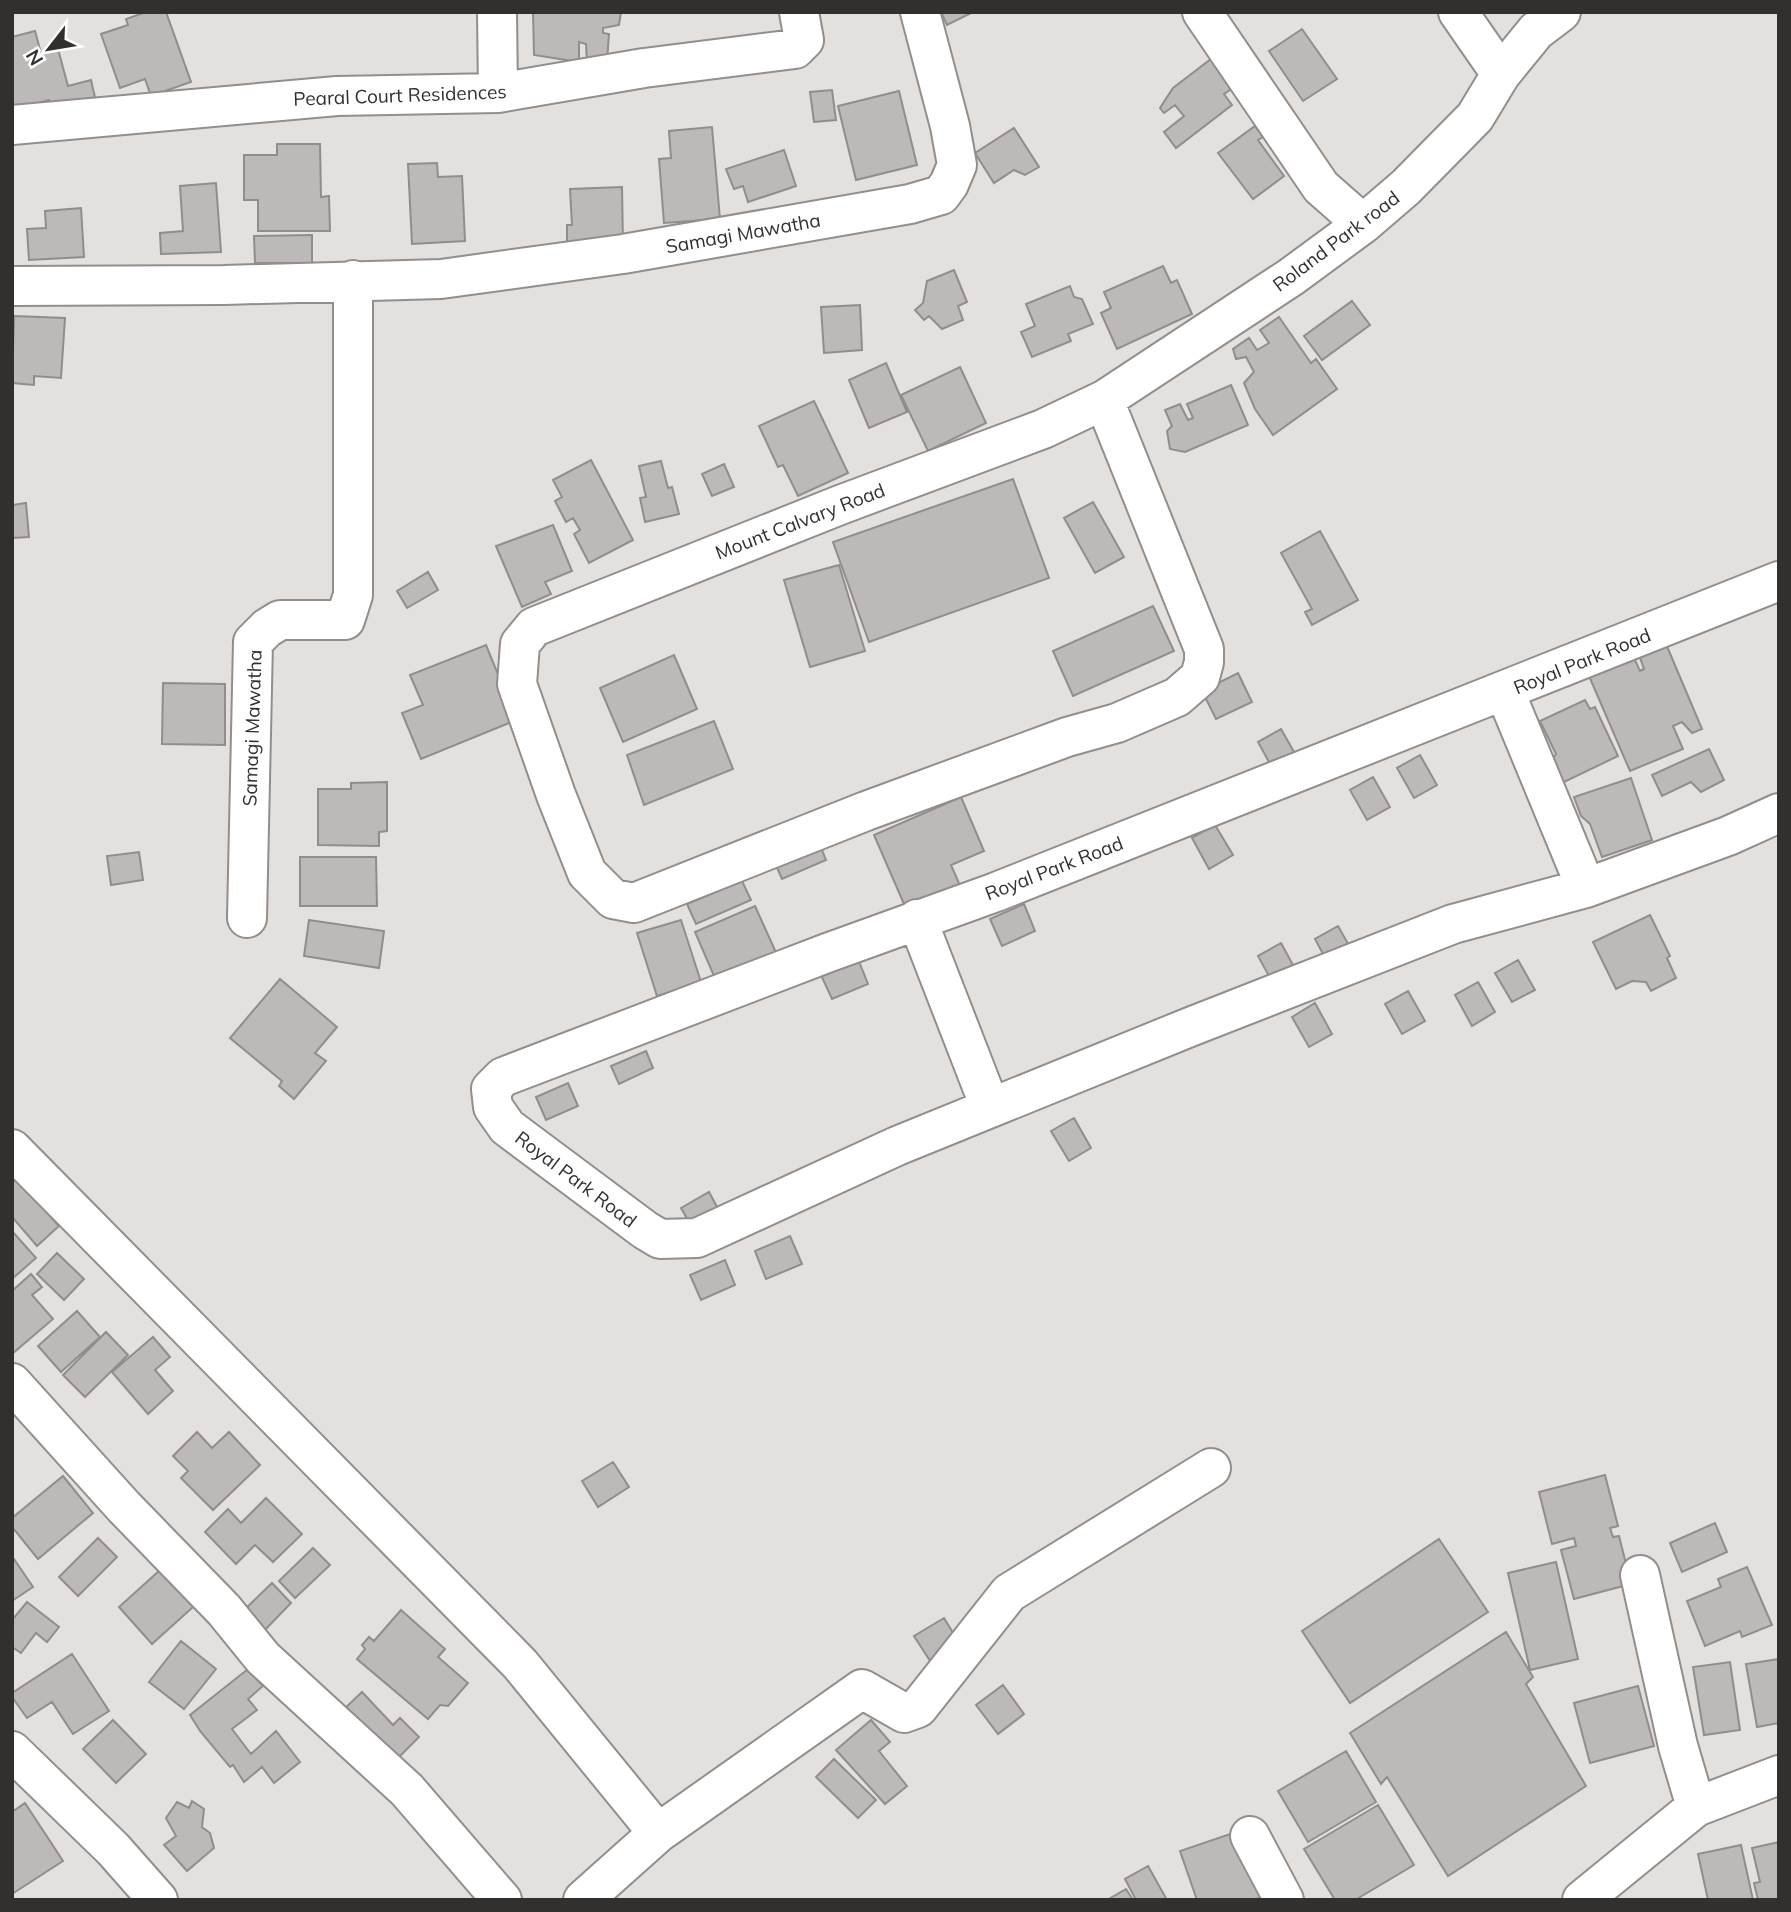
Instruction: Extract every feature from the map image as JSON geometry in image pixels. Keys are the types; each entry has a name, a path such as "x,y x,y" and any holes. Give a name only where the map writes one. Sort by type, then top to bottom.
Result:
{"street":[{"path":"497,12 498,93"},
{"name":"Pearal Court Residences","path":"29,123 337,96 498,93 644,68 795,48 804,40 799,12"},
{"name":"Samagi Mawatha","path":"12,286 225,285 441,279 623,254 910,204 941,195 957,165 950,126 919,12"},
{"path":"1202,12 1321,187 1363,224"},
{"path":"1458,12 1501,74"},
{"name":"Roland Park road","path":"1104,400 1291,277 1363,224 1406,187 1475,117 1501,74 1536,31 1561,12"},
{"name":"Samagi Mawatha","path":"247,918 253,642 280,620 345,620 353,595 353,281"},
{"name":"Mount Calvary Road","path":"1104,400 1204,649 1200,677 1177,697 1117,723 1067,737 866,811 634,903 612,899 587,873 517,684 520,644 534,627 840,505 1043,429 1104,400"},
{"name":"Royal Park Road","path":"1779,582 996,892 917,919 503,1077 491,1089 493,1107 507,1127 660,1239 697,1238 822,1179 990,1107 1453,924 1586,888 1728,836 1779,813"},
{"path":"1505,691 1586,888"},
{"path":"917,919 990,1107"},
{"path":"12,1149 520,1664 658,1833"},
{"path":"12,1383 124,1507 224,1609 263,1658 407,1790 502,1900"},
{"path":"583,1900 658,1833 862,1689 904,1713 918,1707 1009,1593 1211,1468"},
{"path":"1640,1576 1678,1745 1696,1807"},
{"path":"12,1751 113,1849 158,1900"},
{"path":"1581,1900 1696,1807 1779,1775"},
{"path":"1250,1836 1284,1900"}],"building":[{"path":"146,12 166,12 191,82 151,96 145,79 120,88 101,34 128,25 126,19"},
{"path":"533,12 621,12 619,25 603,28 603,33 609,34 607,61 587,63 586,44 579,42 579,62 534,55"},
{"path":"941,12 973,12 947,25"},
{"path":"1302,29 1337,79 1303,101 1269,51"},
{"path":"35,31 41,53 58,49 68,86 91,80 97,106 53,118 49,100 12,110 12,37"},
{"path":"1211,59 1233,88 1224,94 1232,105 1176,148 1164,132 1184,116 1175,105 1164,113 1160,108 1173,88"},
{"path":"832,90 836,120 814,122 810,92"},
{"path":"899,91 917,165 856,180 838,106"},
{"path":"1255,126 1263,137 1258,140 1284,176 1253,199 1218,153"},
{"path":"712,127 720,219 664,223 659,159 671,158 669,131"},
{"path":"1014,128 1039,167 1025,175 1014,170 994,183 975,153"},
{"path":"277,144 320,144 321,197 329,196 330,231 258,231 258,200 244,200 244,155 277,155"},
{"path":"784,150 796,186 748,202 743,186 734,189 726,169"},
{"path":"437,163 438,177 462,176 465,241 412,244 408,164"},
{"path":"216,183 221,252 161,254 160,233 183,231 180,186"},
{"path":"622,187 623,243 567,244 567,225 572,225 570,189"},
{"path":"81,208 84,257 29,260 27,229 46,228 45,211"},
{"path":"312,235 312,263 255,263 254,236"},
{"path":"1163,266 1171,283 1177,280 1192,314 1117,349 1101,313 1111,308 1104,292"},
{"path":"954,270 967,302 958,306 963,320 942,329 929,316 924,320 915,310 923,303 927,281"},
{"path":"1070,286 1074,297 1082,299 1093,324 1068,334 1071,341 1032,357 1021,332 1035,326 1026,304"},
{"path":"1352,301 1370,325 1322,360 1304,336"},
{"path":"860,305 862,350 824,353 821,307"},
{"path":"14,316 65,318 61,378 34,376 34,385 12,383"},
{"path":"1279,317 1311,363 1316,359 1337,389 1273,435 1255,409 1244,383 1254,372 1246,357 1236,359 1233,349 1249,338 1257,350 1269,343 1260,330"},
{"path":"886,363 907,412 869,428 849,380"},
{"path":"960,367 986,423 928,451 901,395"},
{"path":"1231,385 1248,425 1185,452 1170,449 1167,431 1172,426 1165,410 1180,404 1188,420 1193,418 1187,404"},
{"path":"814,401 848,473 798,496 783,465 778,467 759,426"},
{"path":"591,460 633,540 589,563 574,534 580,530 573,518 566,522 555,501 562,497 553,480"},
{"path":"661,461 679,514 645,522 640,498 646,497 639,466"},
{"path":"724,464 734,487 712,496 702,474"},
{"path":"1013,479 1049,578 869,642 833,542"},
{"path":"1093,502 1124,557 1095,573 1064,518"},
{"path":"26,503 29,537 12,538 12,505"},
{"path":"553,525 572,571 545,582 551,594 522,607 496,546"},
{"path":"1320,531 1358,600 1312,625 1305,612 1312,609 1281,553"},
{"path":"839,565 865,651 810,667 784,580"},
{"path":"428,572 438,590 407,608 397,591"},
{"path":"1153,606 1174,651 1073,696 1053,651"},
{"path":"1666,644 1702,729 1692,733 1682,722 1673,726 1683,749 1630,771 1589,676 1634,658 1640,671 1644,669 1639,655"},
{"path":"486,645 497,672 506,668 526,716 421,759 402,713 423,705 410,675"},
{"path":"674,655 697,709 623,742 600,688"},
{"path":"1238,673 1252,702 1216,719 1202,691"},
{"path":"163,683 225,684 225,745 162,744"},
{"path":"1585,700 1590,709 1595,707 1618,756 1562,783 1551,761 1556,754 1540,721"},
{"path":"714,721 733,769 644,805 627,755"},
{"path":"1281,729 1298,759 1275,773 1258,742"},
{"path":"1709,749 1724,780 1701,792 1691,782 1662,796 1652,775"},
{"path":"1420,755 1437,785 1414,798 1397,768"},
{"path":"1373,777 1390,807 1367,820 1350,790"},
{"path":"1631,778 1652,840 1602,857 1590,824 1581,816 1574,797"},
{"path":"387,782 387,831 379,832 379,846 318,845 318,789 351,789 351,783"},
{"path":"961,797 984,851 951,865 961,888 907,911 874,835"},
{"path":"1215,825 1233,855 1209,869 1192,838"},
{"path":"816,835 826,860 782,879 771,854"},
{"path":"139,852 143,880 111,885 107,856"},
{"path":"300,857 376,857 377,906 300,906"},
{"path":"742,881 751,900 696,924 687,904"},
{"path":"1024,904 1035,931 1002,946 990,919"},
{"path":"755,906 778,957 717,983 695,932"},
{"path":"1650,915 1670,956 1667,958 1676,978 1651,991 1646,982 1632,981 1616,989 1593,942"},
{"path":"309,920 384,931 379,968 304,956"},
{"path":"681,920 701,982 657,996 637,933"},
{"path":"1338,926 1355,956 1331,969 1315,939"},
{"path":"1281,943 1298,974 1275,987 1258,956"},
{"path":"858,959 868,984 832,999 821,975"},
{"path":"1518,960 1535,990 1512,1002 1495,973"},
{"path":"280,979 337,1027 315,1053 326,1061 294,1099 279,1086 282,1081 230,1038"},
{"path":"1478,982 1495,1012 1472,1026 1455,995"},
{"path":"1408,991 1425,1021 1402,1034 1385,1004"},
{"path":"1315,1003 1332,1034 1309,1047 1292,1017"},
{"path":"646,1051 653,1068 619,1084 611,1066"},
{"path":"568,1083 578,1106 546,1120 536,1097"},
{"path":"1074,1118 1091,1148 1069,1161 1051,1131"},
{"path":"17,1179 59,1226 37,1246 12,1217 12,1183"},
{"path":"709,1192 723,1218 696,1234 681,1208"},
{"path":"12,1231 36,1258 12,1279"},
{"path":"790,1236 802,1264 766,1279 755,1251"},
{"path":"57,1253 84,1279 64,1300 37,1274"},
{"path":"725,1260 735,1285 701,1300 690,1275"},
{"path":"31,1274 42,1287 32,1295 53,1319 12,1354 12,1291"},
{"path":"77,1311 100,1337 61,1372 38,1346"},
{"path":"106,1332 128,1355 85,1397 63,1375"},
{"path":"153,1337 170,1357 155,1370 173,1391 148,1414 112,1372"},
{"path":"197,1432 212,1448 229,1432 260,1465 213,1510 181,1478 188,1471 173,1456"},
{"path":"613,1462 629,1487 598,1507 582,1481"},
{"path":"1605,1475 1618,1526 1610,1528 1613,1537 1619,1536 1631,1584 1574,1599 1561,1550 1576,1546 1574,1538 1552,1544 1539,1492"},
{"path":"63,1476 93,1513 38,1559 12,1527 12,1518"},
{"path":"266,1498 302,1534 273,1562 255,1545 236,1564 205,1532 228,1509 241,1523"},
{"path":"1715,1523 1727,1552 1682,1572 1670,1543"},
{"path":"98,1538 117,1557 78,1596 59,1577"},
{"path":"1439,1539 1488,1612 1350,1703 1302,1631"},
{"path":"313,1548 330,1565 295,1598 279,1581"},
{"path":"12,1556 33,1587 12,1601"},
{"path":"170,1561 203,1598 152,1644 119,1607"},
{"path":"1556,1562 1578,1659 1530,1670 1508,1573"},
{"path":"1747,1567 1772,1625 1742,1637 1740,1631 1705,1646 1687,1601 1721,1587 1718,1579"},
{"path":"272,1583 291,1603 260,1635 240,1614"},
{"path":"27,1602 59,1627 47,1642 36,1633 21,1653 12,1647 12,1620"},
{"path":"401,1610 445,1649 438,1657 468,1683 448,1706 440,1705 428,1719 357,1659 365,1649 362,1645 369,1637 374,1641"},
{"path":"944,1618 961,1646 932,1664 914,1636"},
{"path":"1506,1632 1533,1677 1526,1684 1586,1786 1448,1876 1387,1777 1381,1784 1350,1733"},
{"path":"181,1641 216,1669 184,1709 149,1682"},
{"path":"72,1654 109,1711 73,1734 52,1702 27,1718 12,1697 12,1693"},
{"path":"1779,1659 1779,1723 1757,1727 1746,1664"},
{"path":"1730,1662 1740,1730 1704,1735 1693,1667"},
{"path":"248,1669 263,1686 248,1699 257,1710 232,1729 251,1754 276,1731 300,1762 274,1783 262,1767 244,1782 233,1765 230,1767 200,1731 190,1715"},
{"path":"1003,1685 1024,1714 998,1734 976,1705"},
{"path":"1638,1686 1654,1746 1590,1763 1574,1703"},
{"path":"362,1692 393,1725 400,1718 419,1737 392,1764 341,1712"},
{"path":"113,1720 146,1754 116,1783 83,1749"},
{"path":"871,1720 890,1742 879,1751 907,1786 885,1804 836,1750"},
{"path":"1346,1751 1376,1802 1308,1842 1278,1791"},
{"path":"834,1759 876,1800 858,1818 816,1777"},
{"path":"192,1801 204,1809 202,1827 210,1833 214,1848 187,1871 164,1845 176,1836 166,1818 177,1802 189,1808"},
{"path":"25,1803 63,1861 12,1894 12,1812"},
{"path":"1378,1805 1414,1865 1355,1900 1335,1900 1304,1849"},
{"path":"1239,1831 1262,1897 1253,1900 1197,1900 1180,1851"},
{"path":"1779,1842 1779,1900 1758,1900 1754,1883 1760,1882 1752,1848"},
{"path":"1741,1845 1753,1900 1708,1900 1698,1854"},
{"path":"1148,1866 1167,1900 1136,1900 1125,1879"},
{"path":"1126,1889 1133,1900 1107,1900"}]}
